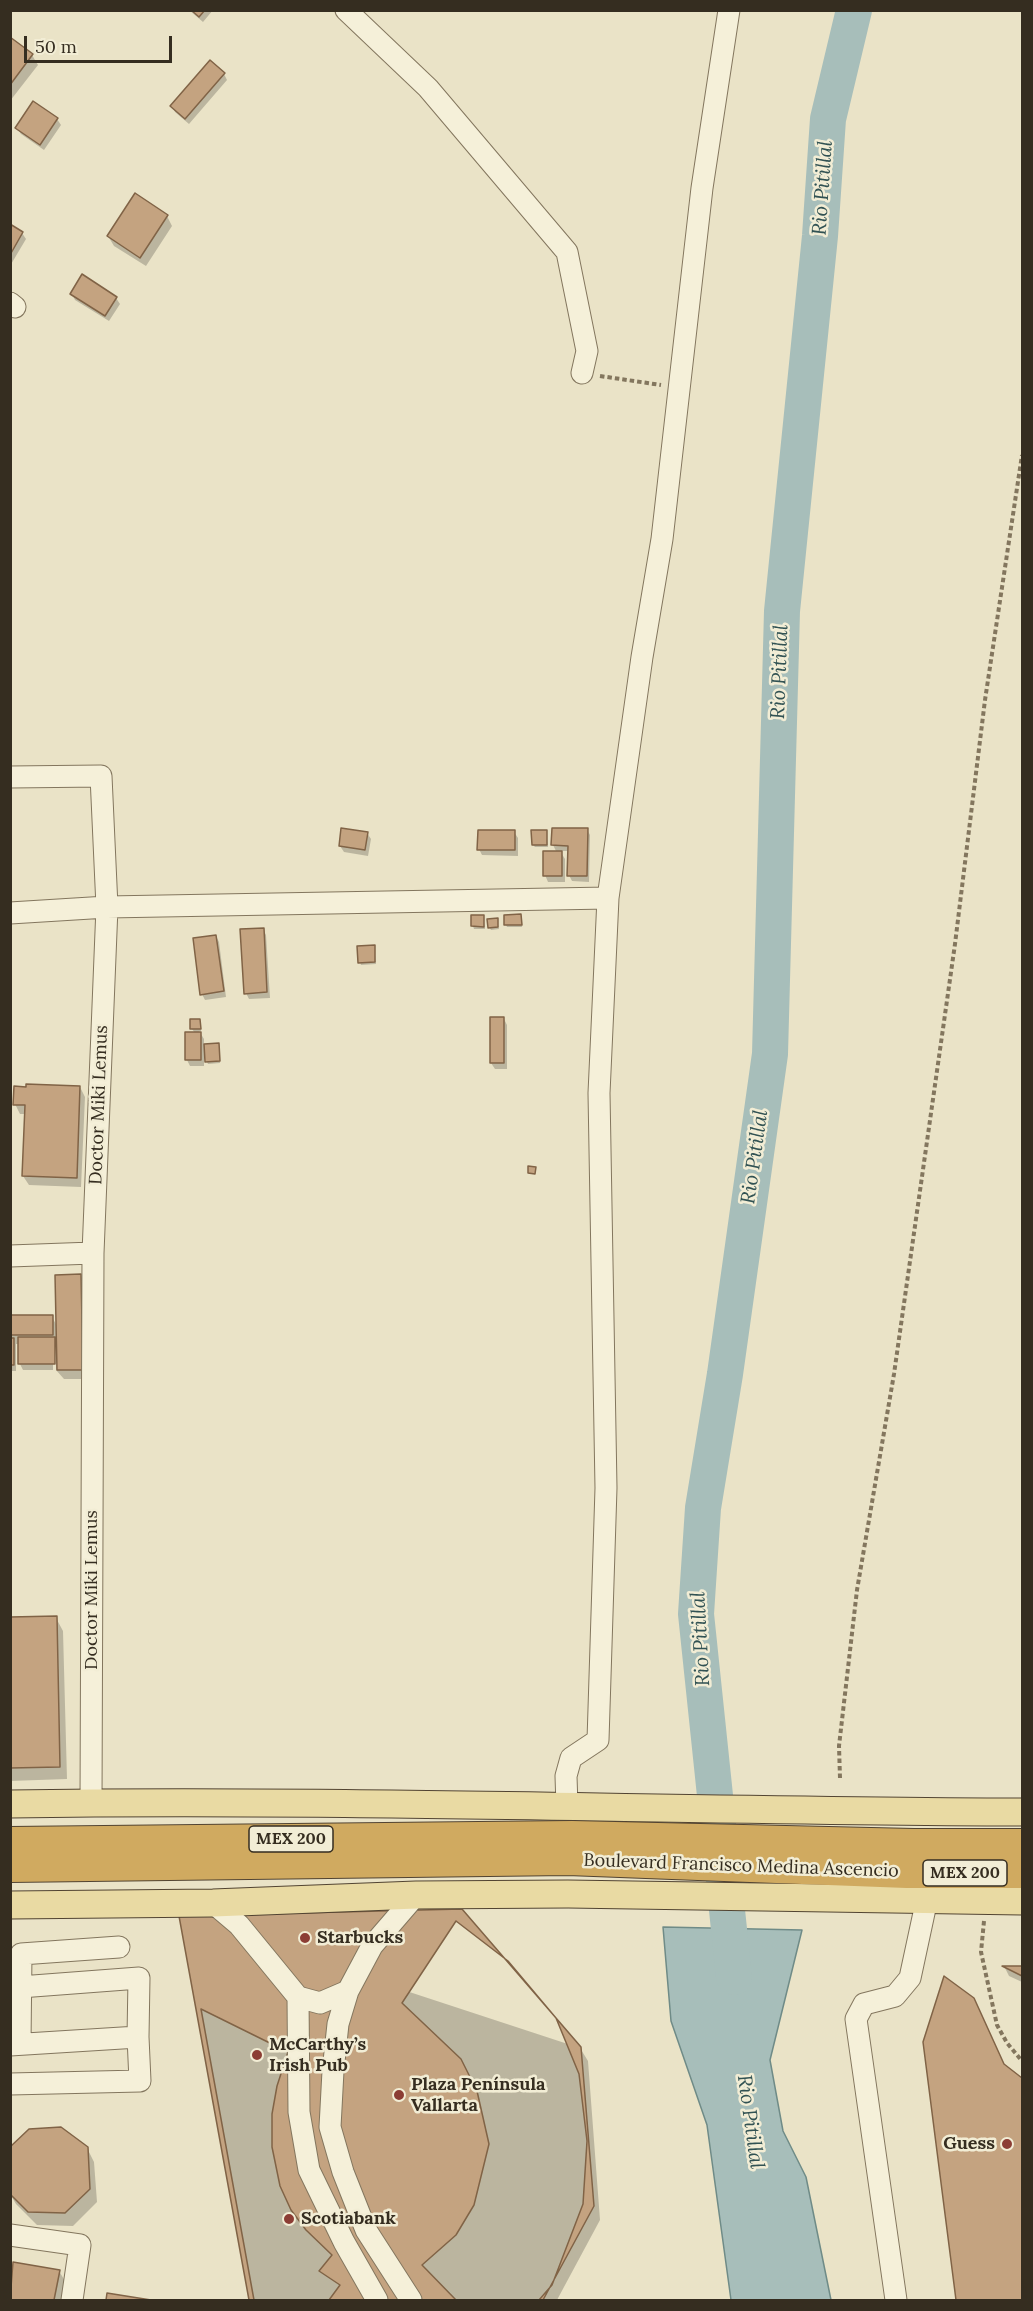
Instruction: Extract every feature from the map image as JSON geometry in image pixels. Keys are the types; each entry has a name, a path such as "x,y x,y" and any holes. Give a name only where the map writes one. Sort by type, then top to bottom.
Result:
{"highway":[{"name":"MEX 200","path":"10,1842 570,1848"},
{"name":"Boulevard Francisco Medina Ascencio","path":"570,1848 1023,1844"},
{"name":"MEX 200","path":"10,1868 570,1848"},
{"name":"Boulevard Francisco Medina Ascencio","path":"570,1848 904,1886 1023,1873"}],"main road":[{"path":"10,1804 571,1806 1023,1812"},
{"path":"10,1905 213,1904 416,1895 568,1894 904,1886 927,1899 1023,1901"}],"street":[{"path":"346,10 428,88 567,252 587,351 582,373"},
{"path":"571,1806 566,1776 571,1758 598,1740 606,1488 599,1093 608,898 642,657 662,539 702,188 729,10"},
{"name":"Doctor Miki Lemus","path":"10,777 101,776 107,907 93,1253 91,1803"},
{"path":"10,913 107,907 608,898"},
{"path":"10,1256 93,1253"},
{"path":"411,2301 366,2230 343,2172 330,2127 338,2024 348,1991 372,1946 416,1895"},
{"path":"896,2301 856,2019 864,2004 895,1996 910,1978 927,1899"},
{"path":"213,1904 240,1925 298,1997 320,2003 348,1991"},
{"path":"119,1947 21,1954 15,2045 138,2037"},
{"path":"10,2084 140,2081 139,1978 20,1987"},
{"path":"298,1997 299,2112 309,2170 344,2242 377,2301"},
{"path":"307,2159 337,2150"},
{"path":"344,2242 366,2230"},
{"path":"10,2235 80,2245 72,2301"}],"path":[{"path":"582,373 657,385 681,386"},
{"path":"840,1778 839,1746 857,1590 894,1374 955,944 985,700 1023,455"},
{"path":"986,1900 981,1952 997,2025 1006,2043 1023,2061"}],"water":[{"path":"663,1927 802,1930 770,2060 783,2131 806,2177 831,2300 731,2300 707,2125 671,2021"}],"building":[{"path":"191,10 205,10 199,17"},
{"path":"10,37 33,54 10,85"},
{"path":"210,60 225,73 185,119 170,106"},
{"path":"33,101 58,118 40,145 15,128"},
{"path":"135,193 168,215 140,258 107,236"},
{"path":"10,224 23,232 10,255"},
{"path":"82,274 117,297 105,316 70,294"},
{"path":"341,828 368,832 365,850 339,846"},
{"path":"552,828 588,828 587,876 567,876 568,846 551,845"},
{"path":"478,830 515,830 515,850 477,850"},
{"path":"531,830 547,830 547,845 532,845"},
{"path":"543,851 562,851 562,876 543,876"},
{"path":"521,914 522,925 504,925 504,915"},
{"path":"471,915 484,915 484,927 471,926"},
{"path":"498,918 498,927 488,928 487,919"},
{"path":"264,928 267,992 244,994 240,929"},
{"path":"216,935 224,991 200,995 193,938"},
{"path":"375,945 375,962 358,963 357,946"},
{"path":"490,1017 504,1017 504,1063 490,1063"},
{"path":"190,1019 200,1019 201,1029 190,1029"},
{"path":"185,1032 201,1032 201,1060 185,1060"},
{"path":"219,1043 220,1061 205,1062 204,1044"},
{"path":"26,1084 80,1086 77,1178 22,1176 25,1105 13,1105 14,1086 26,1087"},
{"path":"528,1166 536,1167 535,1174 528,1173"},
{"path":"81,1274 83,1370 57,1370 55,1275"},
{"path":"10,1315 53,1315 53,1335 10,1335"},
{"path":"18,1337 55,1337 55,1364 18,1364"},
{"path":"10,1338 14,1338 14,1365 10,1365"},
{"path":"57,1616 60,1767 10,1768 10,1617"},
{"name":"Plaza Península Vallarta","path":"462,1909 581,2047 594,2206 543,2300 249,2300 179,1916"},
{"path":"456,1921 508,1961 556,2018 579,2074 587,2141 583,2204 552,2285 539,2300 456,2300 422,2265 456,2235 474,2205 489,2144 477,2091 461,2059 402,2003"},
{"path":"1002,1966 1022,1966 1022,1976"},
{"path":"944,1976 974,1998 1004,2064 1022,2078 1022,2300 956,2300 923,2042"},
{"path":"201,2009 288,2052 277,2086 272,2114 272,2147 280,2186 291,2210 306,2230 332,2255 319,2271 340,2285 329,2300 254,2300"},
{"path":"61,2127 88,2147 90,2189 65,2213 28,2212 10,2194 10,2147 29,2129"},
{"path":"13,2262 60,2270 54,2300 10,2300"},
{"path":"107,2293 151,2300 106,2300"}],"waterway":[{"name":"Rio Pitillal","path":"734,1977 696,1614 703,1508 725,1374 770,1054 782,611 820,236 828,119 854,10"}],"place":[{"name":"Starbucks","path":"305,1938"},
{"name":"McCarthy’s Irish Pub","path":"257,2055"},
{"name":"Plaza Península Vallarta","path":"399,2095"},
{"name":"Guess","path":"1007,2144"},
{"name":"Scotiabank","path":"289,2219"}]}
